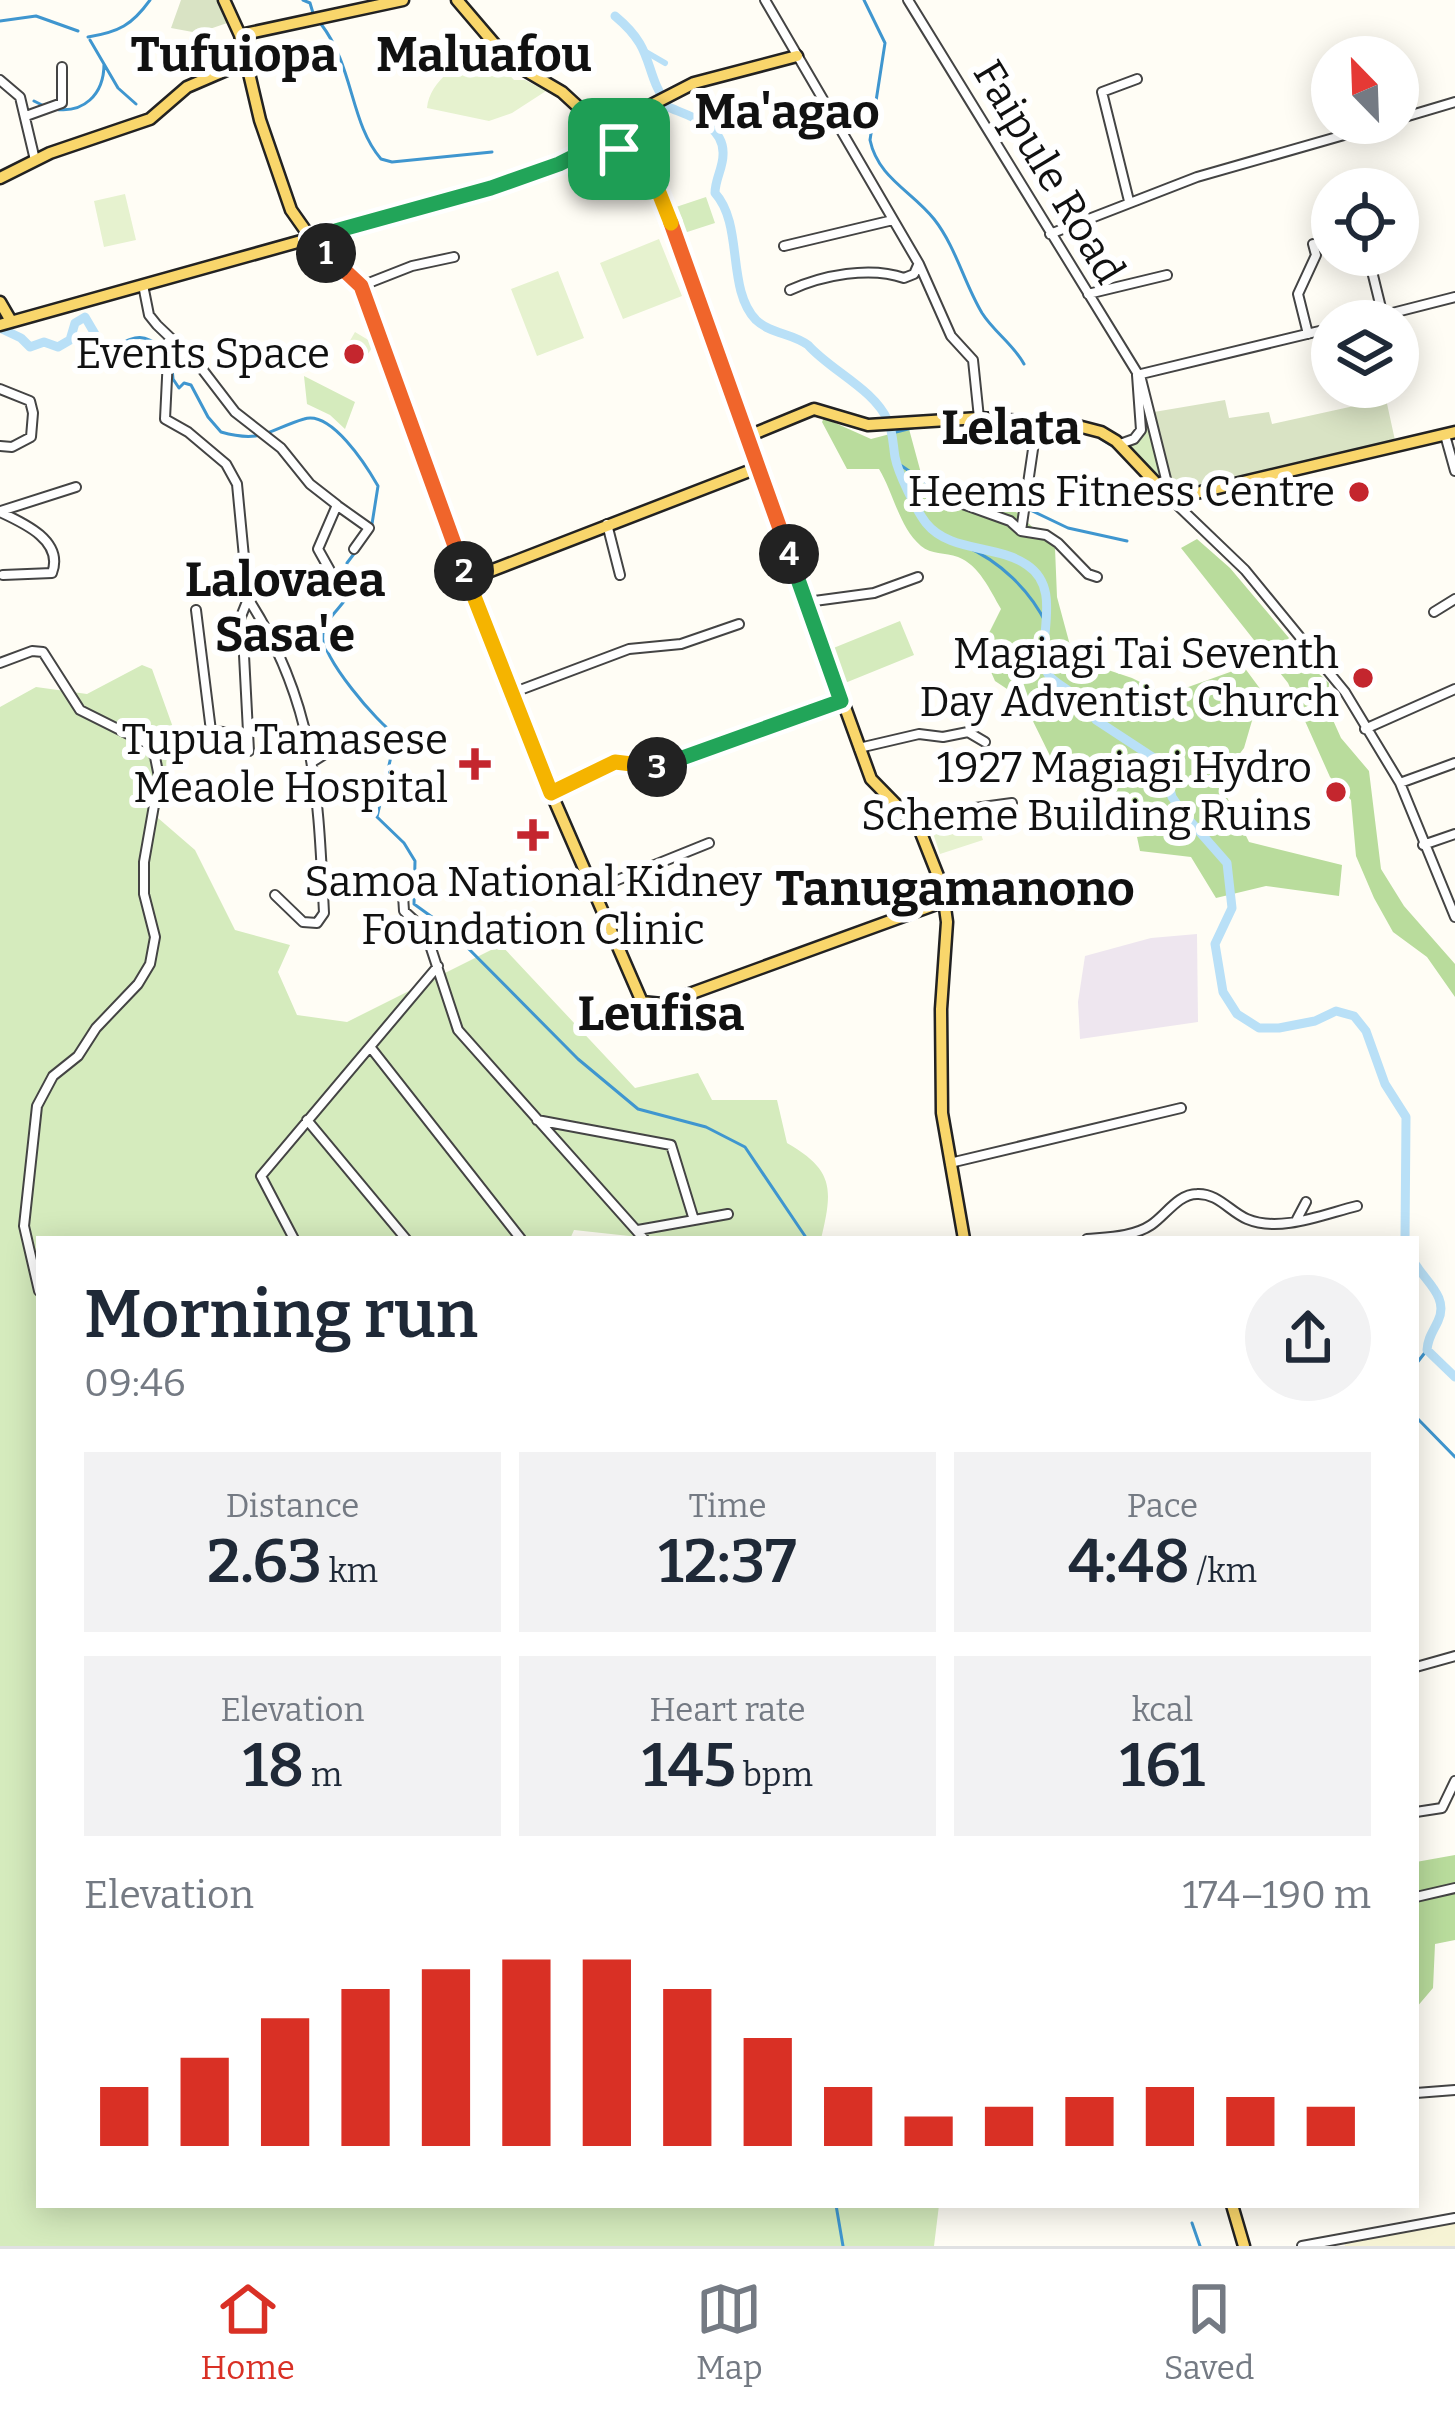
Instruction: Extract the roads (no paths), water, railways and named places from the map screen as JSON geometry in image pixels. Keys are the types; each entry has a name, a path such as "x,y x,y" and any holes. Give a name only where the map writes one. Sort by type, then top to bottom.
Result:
{"main road":[{"path":"224,0 240,35 291,210 310,238 361,286 467,580 638,997 646,1005 662,1004 945,901"},
{"path":"240,35 403,0"},
{"path":"457,0 509,61 546,81 602,126 710,76 797,56"},
{"path":"0,178 35,160 148,120 187,87 245,62"},
{"path":"588,116 652,175 859,748 876,787 919,829 938,872 945,901 941,1070 949,1163 963,1236"},
{"path":"0,302 7,323 491,188 571,159 609,139 628,117"},
{"path":"746,436 814,409 859,424 979,418 1089,428 1120,445 1171,499 1450,433"},
{"path":"467,580 757,468"},
{"path":"551,793 615,762 654,768 841,701"},
{"path":"1233,2208 1244,2246"}],"street":[{"path":"765,0 919,264 951,336 973,360 979,418"},
{"name":"Faipule Road","path":"908,0 1141,379 1171,499"},
{"path":"26,116 62,103 62,67"},
{"path":"1130,201 1102,92 1137,79"},
{"path":"0,80 20,97 35,160"},
{"path":"1419,113 1455,102"},
{"path":"1050,234 1197,177 1312,144"},
{"path":"784,246 893,220"},
{"path":"361,286 412,266 454,257"},
{"path":"790,290 813,280 860,274 887,272 904,278 914,274 919,264"},
{"path":"1308,334 1298,294 1311,266"},
{"path":"1088,294 1166,274"},
{"path":"143,285 149,315 168,345 199,364 235,412 280,448 310,484 369,528 354,549"},
{"path":"1419,307 1455,298"},
{"path":"1120,445 1141,430 1137,375 1311,333"},
{"path":"168,345 165,419 204,444 236,478 248,599 288,669 314,761 321,920 303,922 275,895"},
{"path":"0,389 30,401 33,429 23,443 0,446"},
{"path":"1021,531 1037,422"},
{"path":"1450,433 1455,471"},
{"path":"0,512 76,487"},
{"path":"929,492 1010,521 1021,531 1046,536 1097,577"},
{"path":"1171,499 1256,583 1334,678 1400,783 1455,917"},
{"path":"337,505 318,549 338,583"},
{"path":"0,512 38,533 55,559 52,573 1,576"},
{"path":"607,524 620,575"},
{"path":"807,602 874,593 918,577"},
{"path":"1435,612 1455,598"},
{"path":"248,599 238,624 249,752"},
{"path":"196,610 211,731 248,734"},
{"path":"512,693 629,649 680,644 739,624"},
{"path":"0,663 32,651 43,652 80,710 146,743 158,767 143,873 155,937 152,956 138,984 100,1022 78,1056 53,1076 37,1106 24,1226 36,1278"},
{"path":"1365,729 1455,688"},
{"path":"859,748 919,734 944,737 968,732 985,742"},
{"path":"314,761 336,747"},
{"path":"1400,783 1455,763"},
{"path":"919,829 974,808 1012,803"},
{"path":"1424,845 1455,834"},
{"path":"595,889 709,843"},
{"path":"402,879 404,911 424,930 458,1030 641,1236"},
{"path":"292,1236 261,1176 439,966"},
{"path":"370,1048 519,1236"},
{"path":"949,1163 1181,1108"},
{"path":"535,1119 671,1145 694,1220"},
{"path":"307,1120 404,1236"},
{"path":"1109,1236 1149,1226 1180,1200 1199,1193 1213,1196 1243,1218 1264,1224 1357,1206"},
{"path":"1297,1220 1306,1202"},
{"path":"636,1230 728,1214"},
{"path":"1419,1665 1455,1656"},
{"path":"1419,1812 1442,1808 1455,1780"},
{"path":"1419,1896 1455,1888"},
{"path":"1419,2093 1455,2090"},
{"path":"1302,2246 1455,2218"}],"waterway":[{"path":"88,37 124,26 150,0"},
{"path":"303,0 310,3 313,13"},
{"path":"864,0 885,43 870,140 874,153 888,174 934,219 982,313 1024,364"},
{"path":"0,21 36,16 78,31"},
{"path":"615,16 643,49 668,107 704,123 718,136 723,155 715,193 729,222 741,292 756,320 808,345 873,399 890,425 908,491 936,533 1015,558 1038,575 1046,600 1044,657 1049,676 1085,703 1096,720 1154,758 1166,773 1172,797 1183,813 1227,863 1232,908 1215,944 1223,992 1237,1014 1259,1028 1279,1028 1336,1011 1354,1016 1366,1031 1385,1084 1406,1117 1405,1236"},
{"path":"321,24 340,58 363,129 381,159 392,162 492,152"},
{"path":"90,40 118,88 136,104"},
{"path":"646,52 665,63"},
{"path":"54,109 74,108 90,100 100,85 104,64"},
{"path":"34,101 42,105"},
{"path":"0,328 30,347 44,342 58,347 70,340 75,323 85,317 102,346"},
{"path":"112,348 138,338 164,349"},
{"path":"172,354 177,362 173,379 179,388 184,383 191,385 221,432 257,436 314,418 336,431 378,486 372,524"},
{"path":"974,423 1008,426"},
{"path":"1013,426 1032,427"},
{"path":"892,433 916,427"},
{"path":"1046,428 1052,429"},
{"path":"1095,435 1114,447"},
{"path":"896,462 928,484 1001,496 1068,528 1127,541"},
{"path":"369,534 347,563 349,594 323,634 340,673 396,735 377,817 415,861 414,904 450,930 578,1059 638,1109 706,1127 745,1147 805,1236"},
{"path":"963,545 1012,578 1047,625"},
{"path":"1419,1269 1441,1305 1427,1350 1455,1377"},
{"path":"1419,1360 1427,1350"},
{"path":"1419,1420 1455,1457"},
{"path":"837,2208 843,2246"},
{"path":"1192,2223 1200,2246"}],"place":[{"name":"Events Space","path":"354,354"},
{"name":"Heems Fitness Centre","path":"1359,492"},
{"name":"Magiagi Tai Seventh Day Adventist Church","path":"1363,678"},
{"name":"Tupua Tamasese Meaole Hospital","path":"475,764"},
{"name":"1927 Magiagi Hydro Scheme Building Ruins","path":"1336,792"},
{"name":"Samoa National Kidney Foundation Clinic","path":"533,835"}],"district":[{"name":"Tufuiopa","path":"234,55"},
{"name":"Maluafou","path":"484,55"},
{"name":"Ma'agao","path":"787,112"},
{"name":"Lelata","path":"1011,428"},
{"name":"Lalovaea Sasa'e","path":"285,608"},
{"name":"Tanugamanono","path":"955,889"},
{"name":"Leufisa","path":"661,1014"}]}
